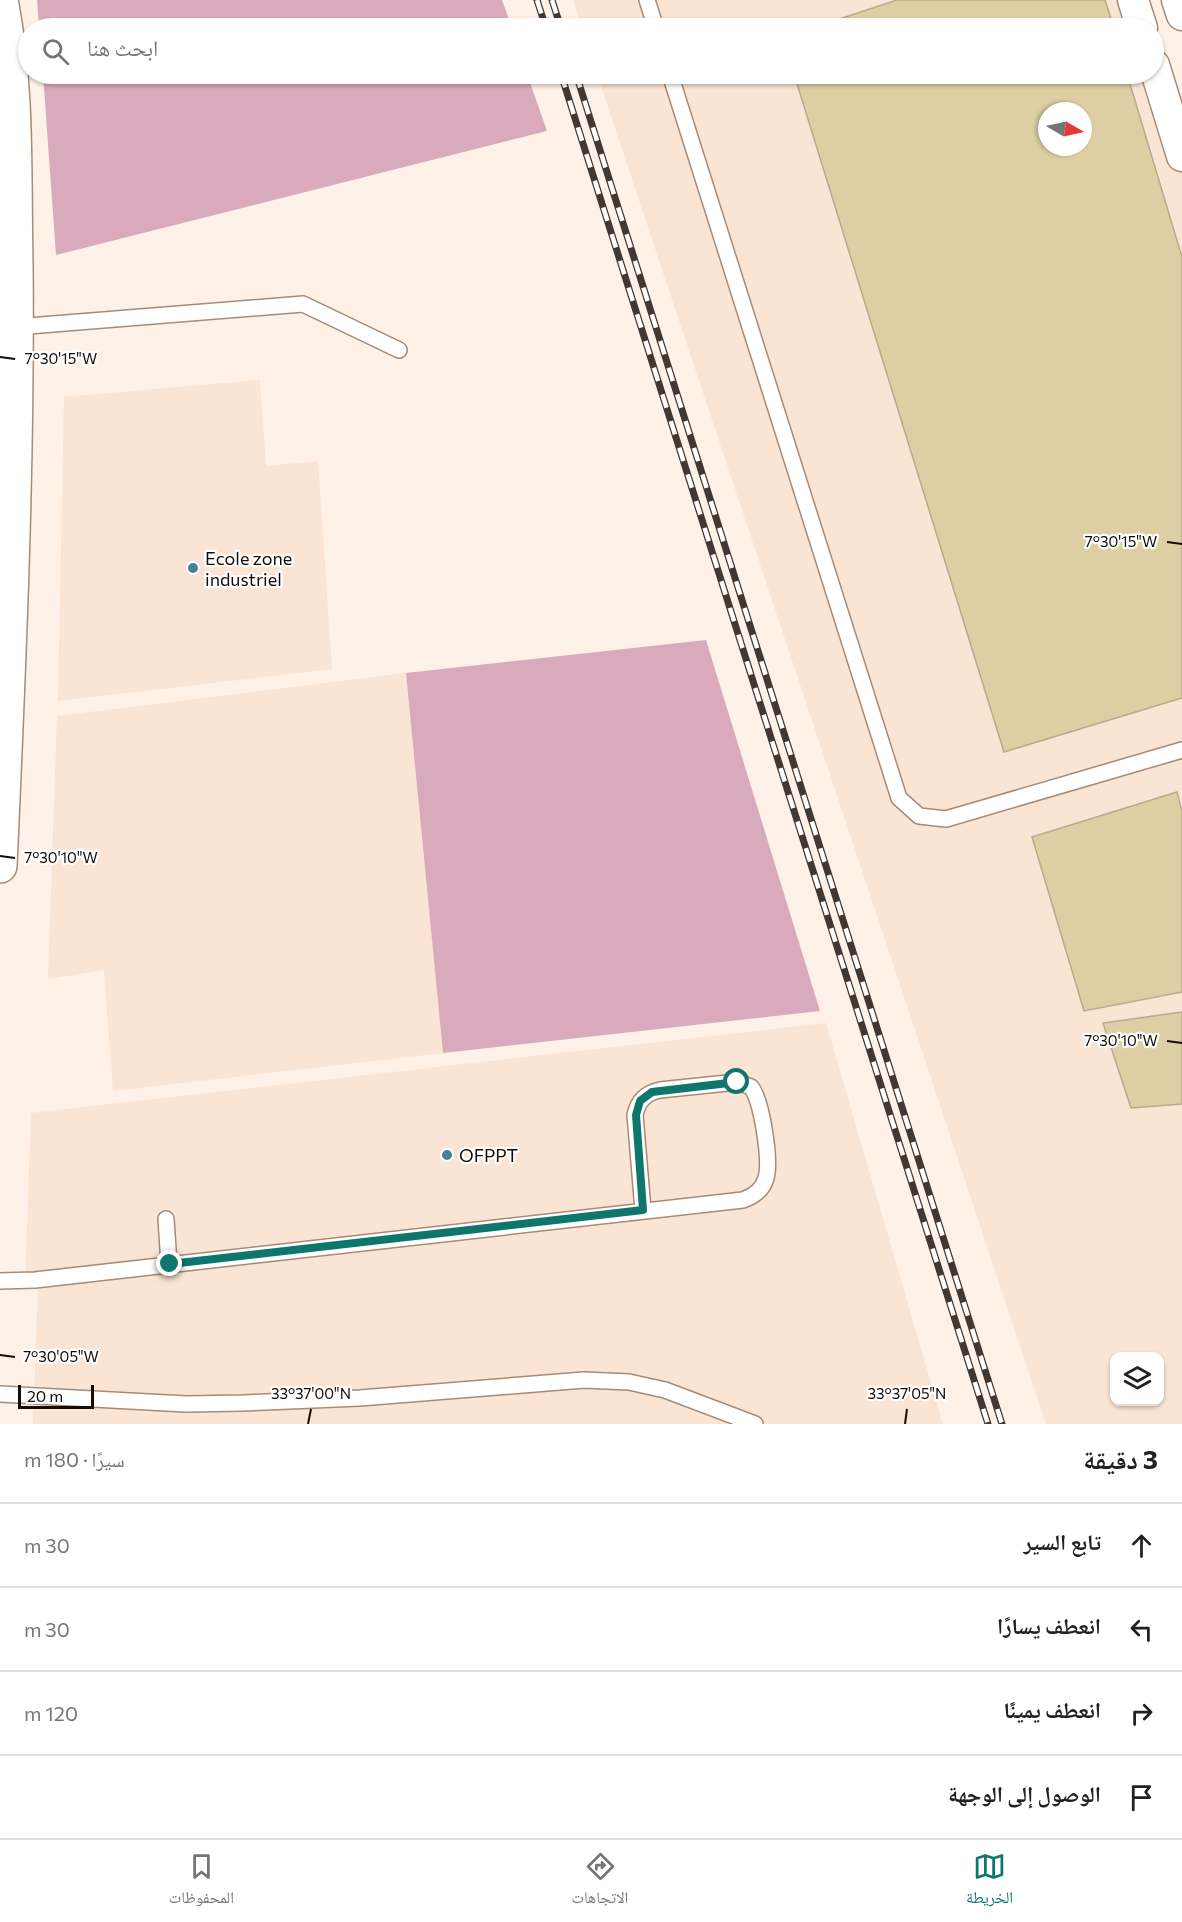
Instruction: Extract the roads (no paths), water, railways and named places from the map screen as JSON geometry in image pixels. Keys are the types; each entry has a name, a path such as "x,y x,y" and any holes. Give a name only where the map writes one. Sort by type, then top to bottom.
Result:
{"main road":[{"path":"0,866 8,669 16,327 14,90 1,0"}],"street":[{"path":"1133,0 1139,18"},
{"path":"1177,0 1182,15"},
{"path":"1160,84 1182,156"}],"lane":[{"path":"647,0 653,18"},
{"path":"673,84 899,798 919,816 946,819 1182,750"},
{"path":"16,327 303,304 399,350"},
{"path":"0,1281 35,1280 743,1200 757,1193 766,1178 767,1168 760,1103 751,1087 737,1082 660,1090 645,1095 640,1101 636,1115 643,1210"},
{"path":"166,1219 170,1264"},
{"path":"0,1394 186,1404 243,1403 360,1398 584,1380 629,1382 665,1390 755,1424"}],"railway":[{"path":"537,0 543,18"},
{"path":"552,0 558,18"},
{"path":"564,84 988,1424"},
{"path":"579,84 1002,1424"}],"place":[{"name":"Ecole zone industriel","path":"193,568"},
{"name":"OFPPT","path":"447,1155"}]}
